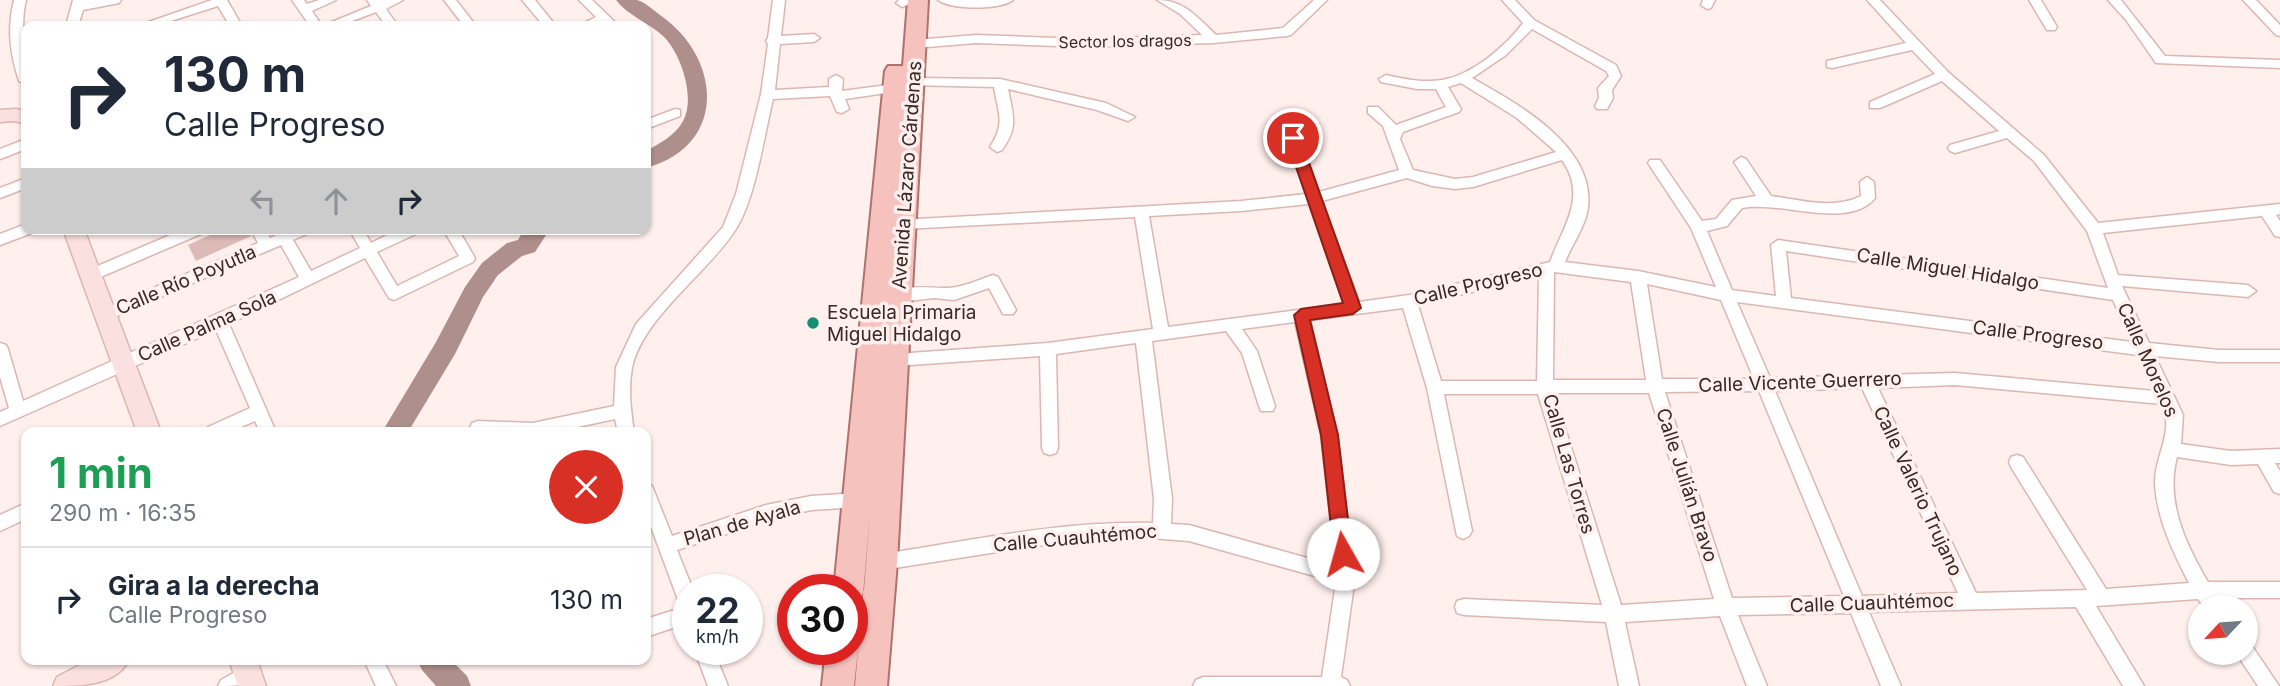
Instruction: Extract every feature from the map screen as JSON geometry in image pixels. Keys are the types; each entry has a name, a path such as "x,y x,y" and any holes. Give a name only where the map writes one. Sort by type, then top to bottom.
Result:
{"main road":[{"name":"Avenida Lázaro Cárdenas","path":"871,686 882,562 904,224 904,85 915,44 909,1"},
{"name":"Avenida Lázaro Cárdenas","path":"851,574 904,85 909,1"},
{"path":"0,116 21,116"},
{"path":"78,235 90,275 147,427"},
{"path":"67,686 101,665"},
{"path":"838,686 840,665"}],"street":[{"path":"20,0 16,15 21,50"},
{"path":"73,21 78,3 114,0"},
{"path":"312,21 301,5 330,0"},
{"path":"338,21 376,3 397,0"},
{"path":"450,0 466,21"},
{"path":"528,0 546,21"},
{"path":"585,0 608,21"},
{"path":"625,427 622,411 624,367 642,328 729,229 743,194 768,95 772,41 779,0"},
{"path":"944,0 975,4 1007,0"},
{"path":"1163,0 1184,11 1213,39"},
{"name":"Sector los dragos","path":"915,44 976,39 1054,43 1213,39 1287,32 1321,0"},
{"path":"1508,0 1530,23 1611,68 1615,76 1612,83 1605,88 1606,98 1602,106"},
{"name":"Calle Morelos","path":"1873,0 1943,75 2039,158 2094,229 2115,287 2178,426 2169,449 2164,483 2171,516 2206,595"},
{"path":"2035,0 2051,27"},
{"path":"2114,0 2130,17 2161,60 2280,64"},
{"path":"2249,0 2280,32"},
{"path":"164,21 221,1 233,21"},
{"path":"376,3 389,21"},
{"path":"0,18 16,15"},
{"path":"1386,79 1440,85 1464,79 1512,45 1530,23"},
{"path":"772,41 814,38"},
{"path":"1832,64 1915,45"},
{"path":"1875,106 1943,75"},
{"path":"904,224 1241,205 1314,198 1407,173 1432,181 1455,184 1473,182 1567,154 1546,134 1497,97 1464,79"},
{"path":"768,95 838,94 904,85 1000,83 1101,106 1128,117"},
{"path":"997,147 1006,138 1009,125 1000,83"},
{"path":"1392,139 1398,129 1454,109 1440,85"},
{"path":"1373,110 1389,124 1392,139 1407,173"},
{"path":"651,123 675,113"},
{"path":"1286,118 1353,308"},
{"path":"1955,148 2010,132"},
{"path":"0,154 21,146"},
{"name":"Calle Las Torres","path":"1567,154 1582,188 1581,207 1552,267 1545,388 1614,614 1629,686"},
{"path":"1741,162 1766,200"},
{"path":"1654,163 1698,227 1891,686"},
{"path":"1698,227 1716,226 1727,220 1737,204 1747,200 1766,200 1826,209 1855,207 1868,198 1867,182"},
{"path":"0,193 21,185"},
{"path":"1142,210 1161,332"},
{"path":"2094,229 2273,210 2280,232"},
{"path":"0,240 21,231"},
{"path":"90,275 184,235"},
{"path":"261,235 267,245"},
{"name":"Calle Río Poyutla","path":"106,315 291,235"},
{"path":"360,235 394,294 468,258 454,235"},
{"name":"Calle Palma Sola","path":"0,419 220,321 401,235"},
{"path":"285,238 308,280"},
{"name":"Calle Miguel Hidalgo","path":"1784,303 1778,245 2115,287 2248,291"},
{"name":"Calle Progreso","path":"896,360 1048,349 1409,301 1552,267 1638,277 1725,295 2143,349 2219,356 2280,356"},
{"name":"Calle Julián Bravo","path":"1638,277 1654,386 1726,607 1757,686"},
{"path":"900,296 934,292 954,294 993,281 1008,310"},
{"path":"1409,301 1435,388 1463,531"},
{"path":"1203,686 1335,685 1346,577 1329,435 1301,315"},
{"path":"220,321 266,427"},
{"path":"1231,326 1249,351 1267,405"},
{"path":"1143,335 1163,499 1163,530"},
{"path":"0,349 19,411"},
{"path":"1048,349 1050,448"},
{"name":"Calle Vicente Guerrero","path":"1435,388 1763,385 1955,379 2165,398"},
{"name":"Calle Valerio Trujano","path":"1867,382 1970,600"},
{"path":"547,427 622,411"},
{"path":"225,427 258,412"},
{"path":"2169,449 2219,457 2272,457 2280,487"},
{"path":"2017,462 2102,598"},
{"name":"Plan de Ayala","path":"668,545 766,513 811,503 859,500"},
{"path":"651,505 678,574"},
{"path":"0,523 21,513"},
{"name":"Calle Cuauhtémoc","path":"882,562 1064,536 1163,530 1189,533 1346,577"},
{"name":"Calle Cuauhtémoc","path":"1464,607 1614,614 1726,607 2081,599 2203,590 2280,590"},
{"path":"2081,599 2134,686"},
{"path":"651,626 672,619"},
{"path":"376,665 386,686"},
{"path":"709,665 718,686"},
{"path":"2254,665 2269,686"}],"shaded area":[{"path":"210,235 251,236 196,261 188,245"}],"waterway":[{"path":"625,0 662,25 677,39 687,58 697,91 698,105 691,128 651,158"},
{"path":"398,427 446,347 473,293 490,269 515,249 527,246 532,235"},
{"path":"437,665 456,686"}],"place":[{"name":"Escuela Primaria Miguel Hidalgo","path":"813,323"}],"route":[{"path":"1293,138 1353,308 1301,315 1329,435 1343,554"}]}
